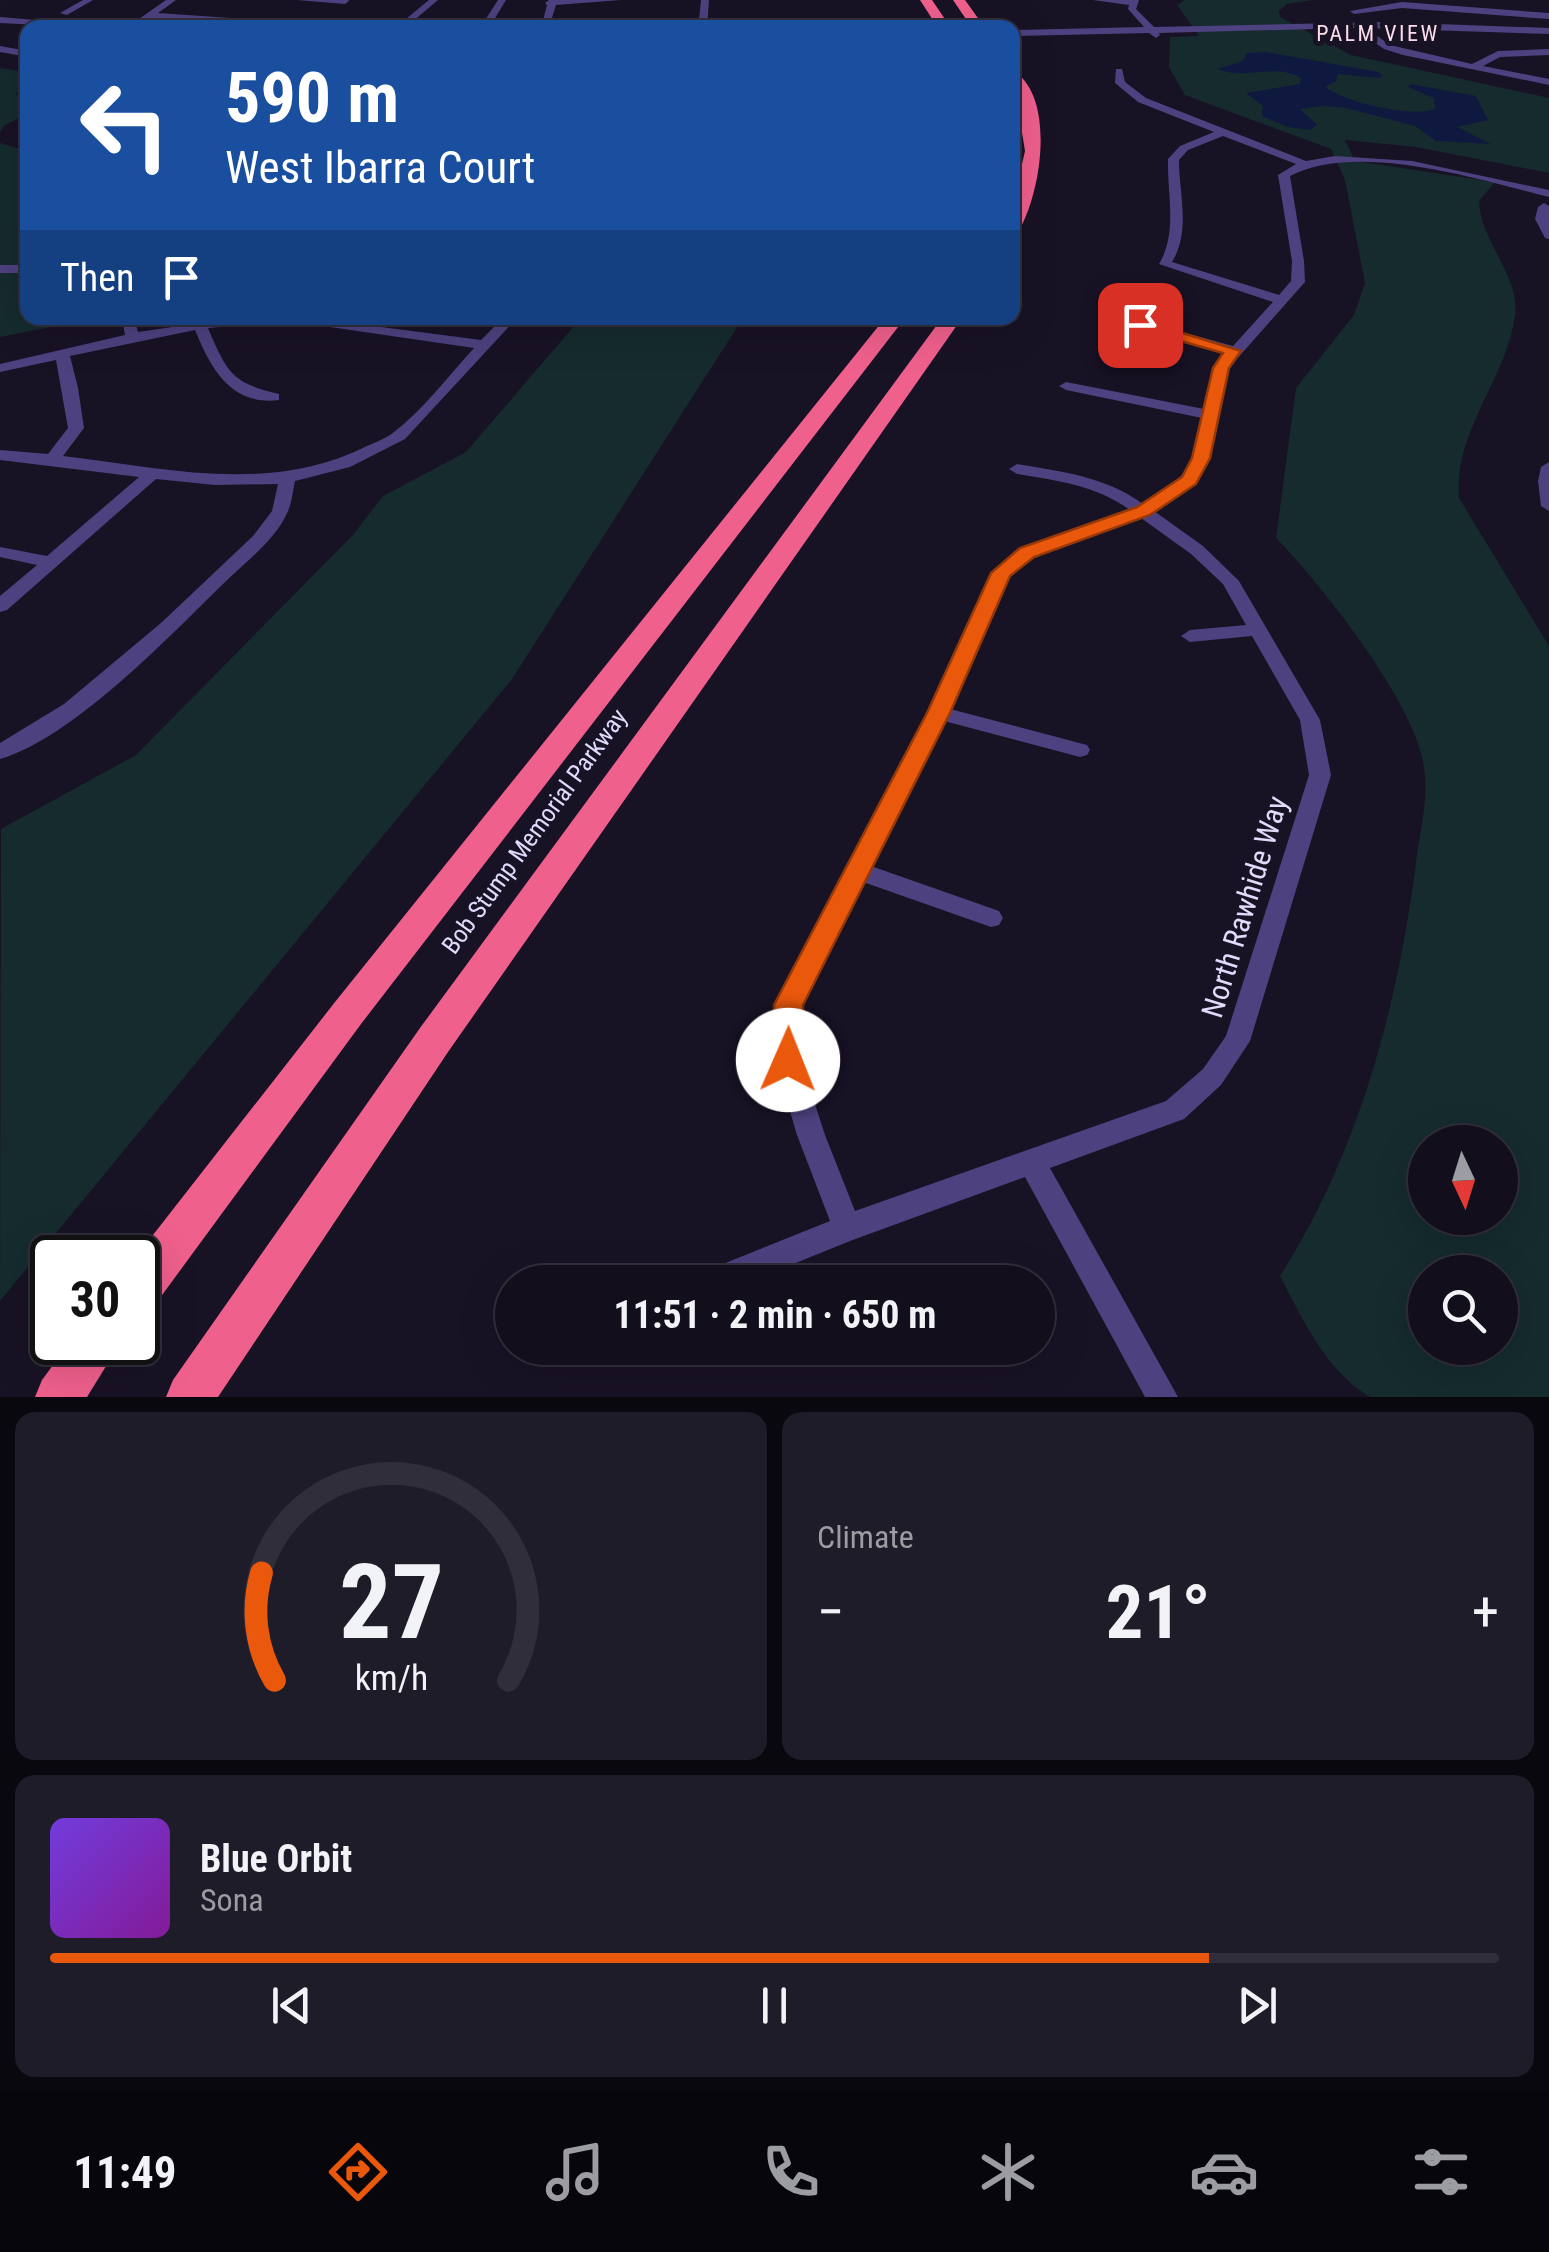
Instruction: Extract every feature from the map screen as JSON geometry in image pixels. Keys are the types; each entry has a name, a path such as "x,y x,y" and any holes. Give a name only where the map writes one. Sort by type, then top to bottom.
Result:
{"highway":[{"path":"1020,91 1030,113 1034,153 1030,182 1020,208"},
{"name":"Bob Stump Memorial Parkway","path":"160,1261 348,1012 889,325"},
{"name":"Bob Stump Memorial Parkway","path":"190,1397 445,1024 947,325"},
{"path":"59,1397 82,1365"}],"street":[{"path":"64,13 89,0"},
{"path":"140,20 172,0"},
{"path":"302,0 345,1"},
{"path":"409,20 434,0"},
{"path":"551,2 618,0"},
{"path":"1098,0 1133,2 1132,9 1154,33"},
{"path":"1508,0 1508,13"},
{"path":"1342,12 1360,14 1354,11 1402,5 1549,16"},
{"path":"151,14 245,20"},
{"path":"1360,28 1397,50 1549,82"},
{"path":"1020,34 1360,28 1549,33"},
{"path":"1472,67 1498,54 1549,52"},
{"path":"1119,71 1120,83 1142,100 1302,163 1349,158 1474,175 1548,201 1541,219 1549,235"},
{"path":"1222,132 1184,148 1174,158 1174,242 1172,256 1165,264 1283,301"},
{"path":"848,1228 788,1060 788,1005 938,713 1001,573 1027,552 1144,511 1190,480 1201,458 1221,368 1298,282 1284,175 1302,163"},
{"path":"1110,316 1233,351"},
{"path":"130,325 133,339"},
{"path":"0,368 213,325"},
{"path":"321,325 485,345"},
{"path":"0,455 53,458 218,482 287,478 344,464 398,436 504,325"},
{"path":"200,326 225,380 246,394 274,396"},
{"path":"53,458 76,428 74,401 62,355"},
{"path":"1066,386 1211,415"},
{"path":"1549,467 1549,506"},
{"name":"North Rawhide Way","path":"756,1265 1175,1110 1212,1077 1237,1042 1320,775 1318,747 1310,720 1230,580 1197,550 1144,511 1088,480 1016,469"},
{"path":"0,606 152,474"},
{"path":"0,752 60,718 92,694 258,540 280,511 287,478"},
{"path":"0,552 51,562"},
{"path":"1190,636 1258,630"},
{"path":"938,713 1080,750"},
{"path":"855,870 991,918"},
{"path":"1033,1164 1162,1397"}],"green space":[{"path":"1185,0 1313,0 1287,4 1279,11 1280,17 1351,55 1549,98 1549,173 1416,147 1345,140 1355,161 1495,182 1479,201 1481,216 1507,273 1515,302 1510,339 1464,451 1459,498 1549,646 1549,1397 1370,1397 1328,1359 1280,1276 1333,1178 1372,1073 1409,910 1425,781 1414,732 1382,673 1338,611 1276,538 1296,388 1354,315 1365,283 1345,180 1331,149 1185,95 1169,67 1170,37 1199,36 1177,5"},
{"path":"0,68 20,71 20,118 0,132"},
{"path":"0,143 20,149 20,325 56,326 0,337"},
{"path":"575,325 739,325 512,679 54,1235 30,1235 30,1265 0,1301 1,829 136,755 352,536 383,496 466,452"}],"water":[{"path":"1266,52 1379,72 1383,76 1378,78 1338,74 1336,81 1325,87 1378,107 1435,109 1434,98 1408,87 1410,84 1476,96 1488,120 1457,127 1491,144 1436,141 1415,126 1323,106 1300,109 1317,125 1310,130 1288,127 1262,116 1263,106 1246,93 1300,84 1301,78 1281,72 1238,73 1218,69 1243,61 1247,53"}],"waterway":[{"path":"17,94 20,91"}],"district":[{"name":"PALM VIEW","path":"1378,33"}],"route":[{"path":"788,1060 788,1005 938,713 1001,573 1027,552 1144,511 1190,480 1201,458 1221,368 1233,351 1140,325"}]}
